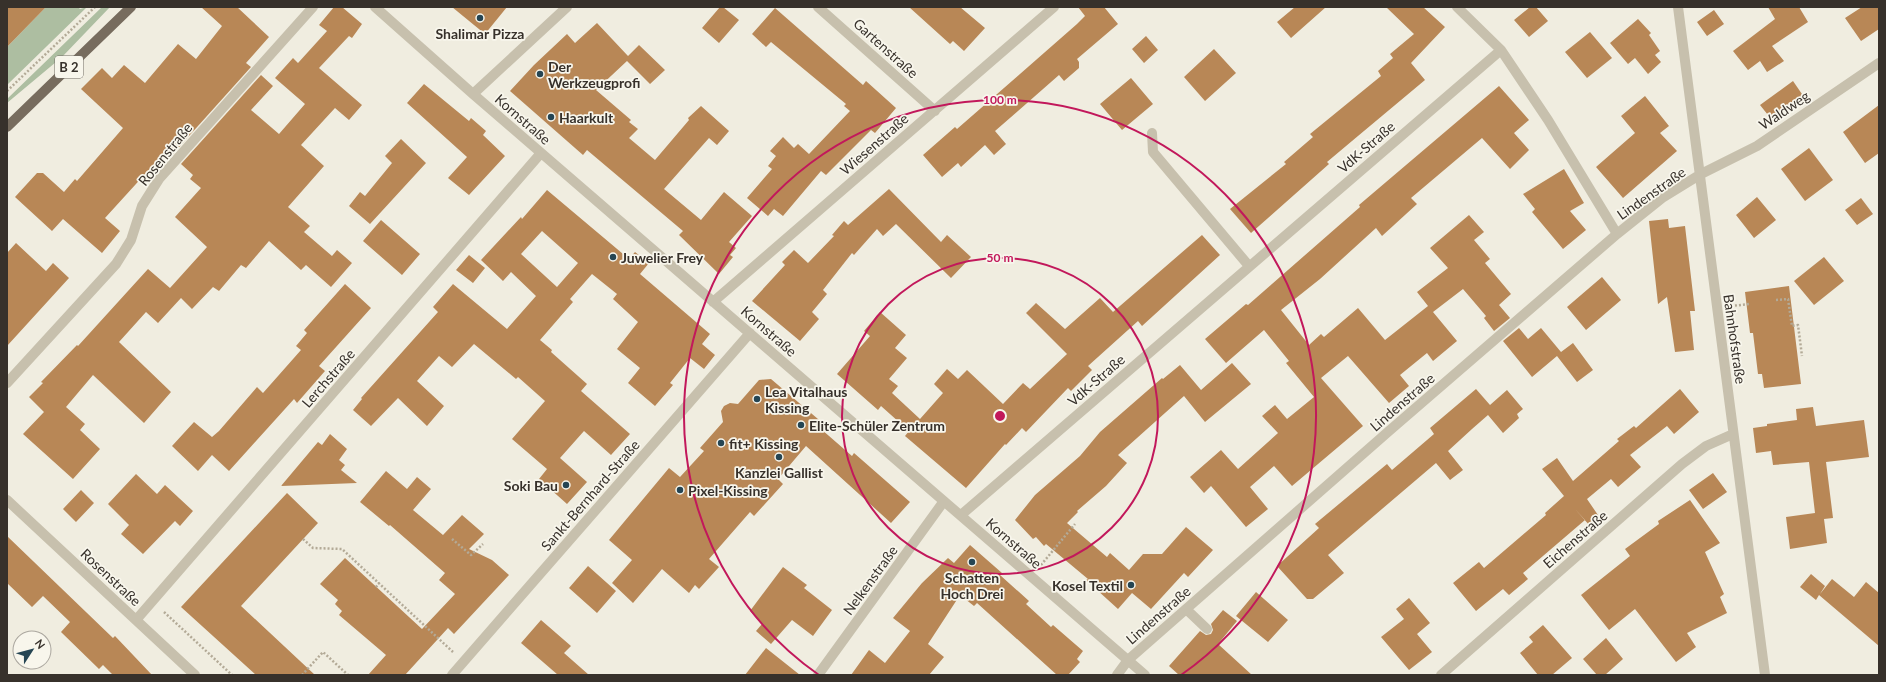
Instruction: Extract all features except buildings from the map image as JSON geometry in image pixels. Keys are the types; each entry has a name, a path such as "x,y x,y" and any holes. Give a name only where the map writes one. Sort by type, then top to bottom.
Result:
{"main road":[{"name":"B 2","path":"7,127 131,7"}],"street":[{"name":"Rosenstraße","path":"7,383 116,264 131,240 142,206 159,179 313,7"},
{"name":"Kornstraße","path":"375,7 472,94 1145,675"},
{"path":"472,94 567,7"},
{"name":"Gartenstraße","path":"818,7 935,111"},
{"name":"Wiesenstraße","path":"713,302 1054,7"},
{"path":"1457,7 1501,50 1548,120 1617,234"},
{"name":"Bahnhofstraße","path":"1678,7 1701,174 1765,675"},
{"name":"VdK-Straße","path":"961,515 1501,50"},
{"name":"Waldweg","path":"1701,174 1757,146 1879,63"},
{"path":"1152,133 1152,152 1249,266"},
{"name":"Lerchstraße","path":"136,620 541,153"},
{"name":"Lindenstraße","path":"1117,675 1128,660 1617,234 1662,198 1701,174"},
{"name":"Sankt-Bernhard-Straße","path":"452,675 750,333"},
{"name":"Eichenstraße","path":"1441,675 1682,464 1706,446 1734,434"},
{"name":"Rosenstraße","path":"7,500 195,675"},
{"name":"Nelkenstraße","path":"818,675 944,501"},
{"path":"1186,609 1207,629"}],"path":[{"path":"7,91 95,7"},
{"path":"1776,300 1788,298 1792,326 1798,325 1802,356"},
{"path":"1032,576 1075,524"},
{"path":"303,539 313,548 342,549 464,662"},
{"path":"452,539 471,555 483,544"},
{"path":"376,587 379,584"},
{"path":"152,602 232,675"},
{"path":"302,675 323,652 348,675"}],"green space":[{"path":"46,7 78,7 80,9 87,7 7,85 7,47"},
{"path":"102,7 110,7 62,57 7,103 7,99"}],"place":[{"name":"Shalimar Pizza","path":"480,18"},
{"name":"Der Werkzeugprofi","path":"540,74"},
{"name":"Haarkult","path":"551,117"},
{"name":"Juwelier Frey","path":"613,257"},
{"name":"Lea Vitalhaus Kissing","path":"757,399"},
{"name":"Elite-Schüler Zentrum","path":"801,425"},
{"name":"fit+ Kissing","path":"721,443"},
{"name":"Kanzlei Gallist","path":"779,457"},
{"name":"Soki Bau","path":"566,485"},
{"name":"Pixel-Kissing","path":"680,490"},
{"name":"Schatten Hoch Drei","path":"972,562"},
{"name":"Kosel Textil","path":"1131,585"}]}
